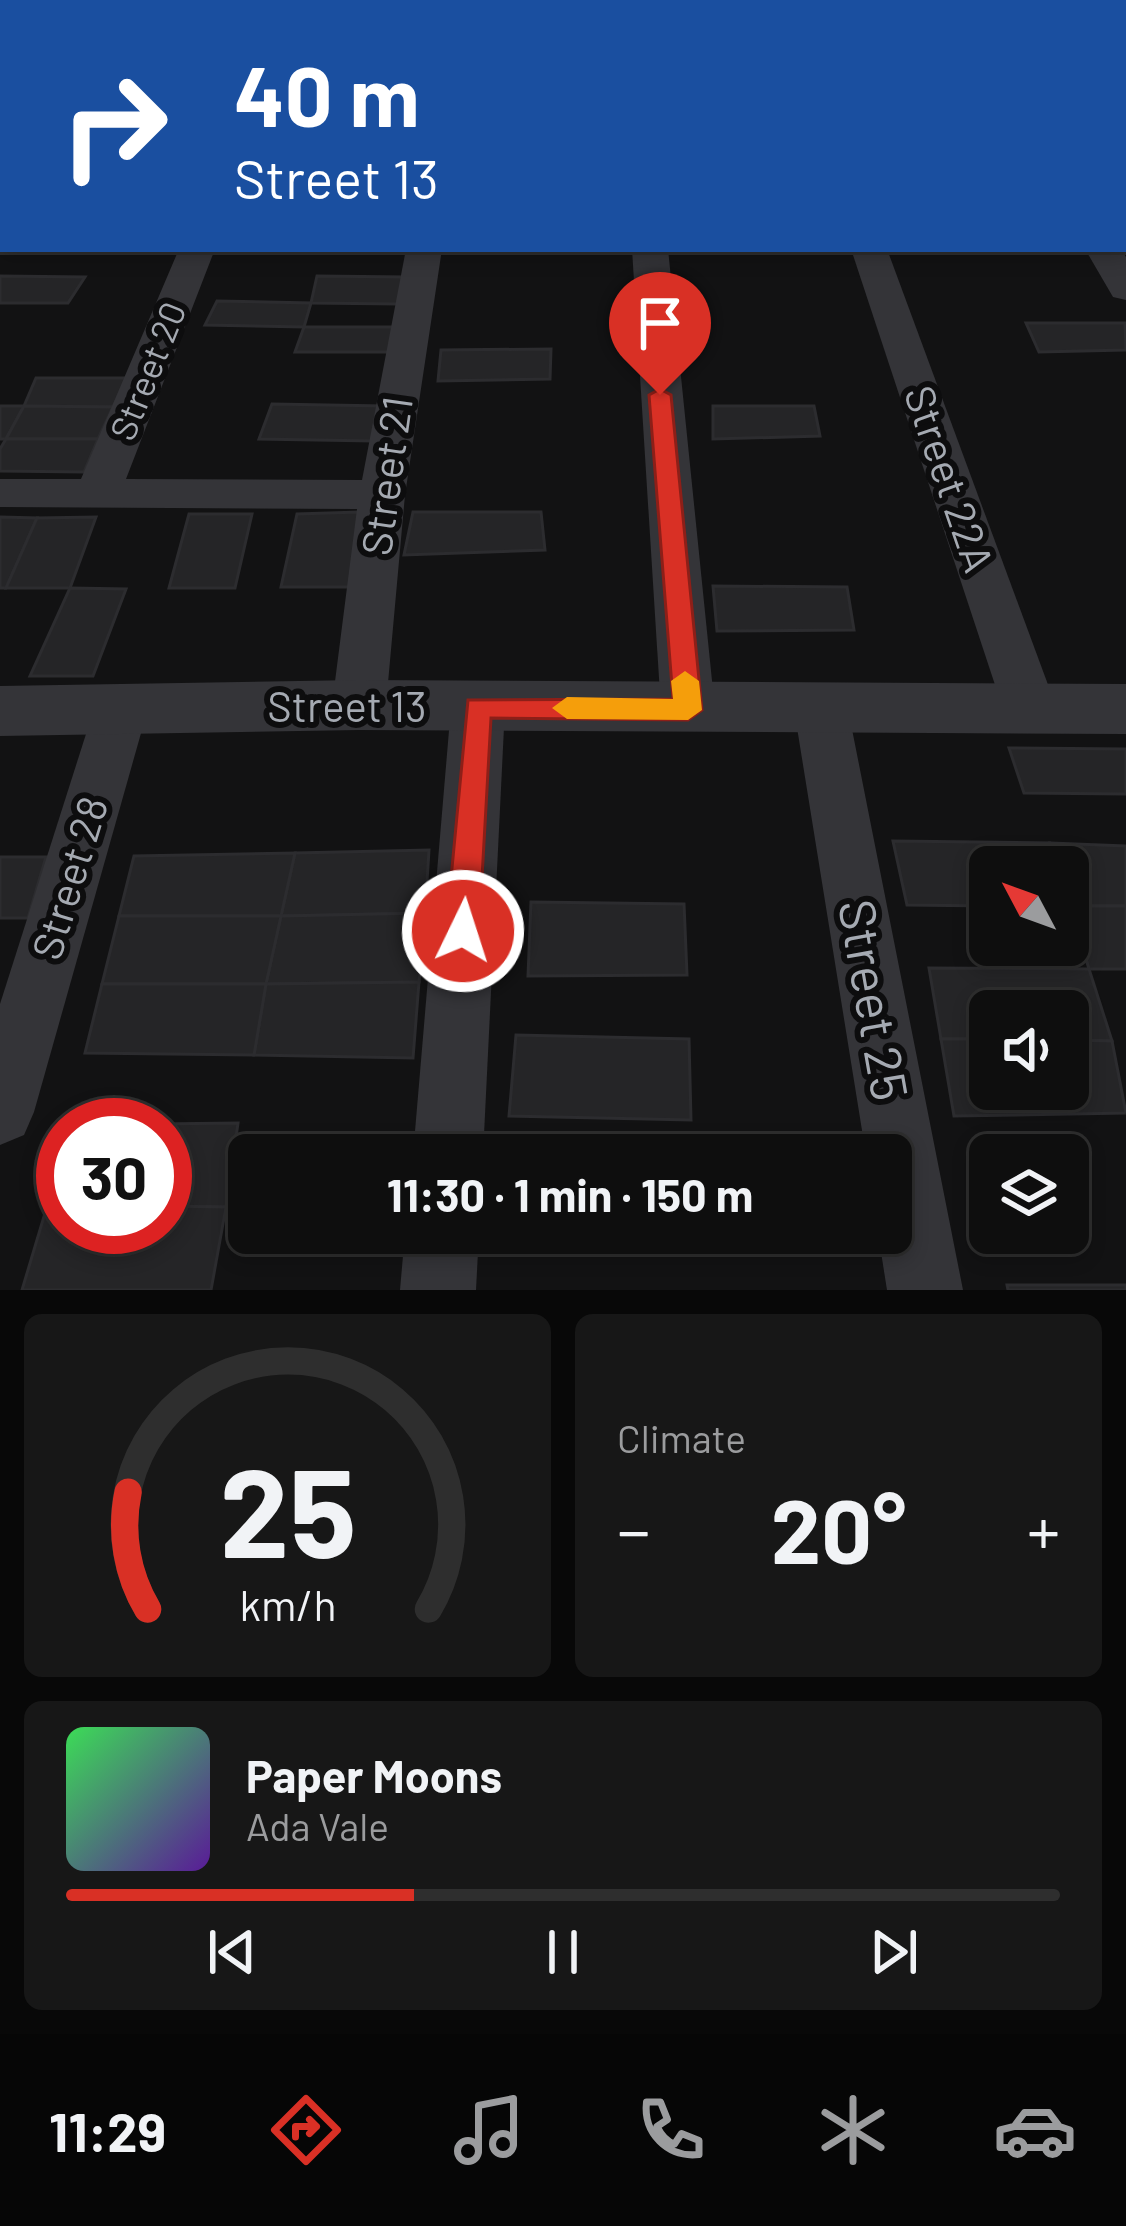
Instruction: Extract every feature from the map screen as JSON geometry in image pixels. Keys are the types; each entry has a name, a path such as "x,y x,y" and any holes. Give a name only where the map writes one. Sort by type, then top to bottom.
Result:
{"street":[{"name":"Street 20","path":"98,493 196,252"},
{"name":"Street 21","path":"359,705 382,495 423,252"},
{"path":"650,252 688,710"},
{"name":"Street 22A","path":"870,252 1030,709"},
{"path":"1105,252 1126,289"},
{"path":"0,493 382,495"},
{"name":"Street 13","path":"0,711 359,705 1126,709"},
{"path":"449,1134 478,707"},
{"name":"Street 25","path":"821,709 925,1290"},
{"name":"Street 28","path":"0,1112 120,712"},
{"path":"439,1290 441,1254"}],"building":[{"path":"0,276 85,277 68,303 0,303"},
{"path":"317,276 406,277 399,304 311,303"},
{"path":"217,301 311,303 304,327 205,325"},
{"path":"1026,323 1125,323 1126,350 1039,352"},
{"path":"304,327 397,327 392,352 295,352"},
{"path":"551,349 550,379 438,381 441,350"},
{"path":"36,378 127,378 113,407 24,406"},
{"path":"272,404 383,406 373,441 259,439"},
{"path":"0,406 24,406 6,439 0,439"},
{"path":"24,406 113,407 98,439 6,439"},
{"path":"713,406 814,406 820,436 713,439"},
{"path":"6,439 98,439 84,472 0,471 0,449"},
{"path":"359,512 349,587 281,587 297,514"},
{"path":"413,512 541,512 545,550 404,555"},
{"path":"189,514 252,514 235,588 169,588"},
{"path":"0,517 37,518 6,588 0,588"},
{"path":"96,517 70,588 6,588 37,518"},
{"path":"713,586 847,587 854,630 717,631"},
{"path":"70,588 126,589 93,676 30,676"},
{"path":"1009,748 1126,749 1126,794 1024,793"},
{"path":"893,841 1050,843 969,846 969,906 907,905"},
{"path":"1050,843 1126,846 1126,906 1089,906 1089,846"},
{"path":"429,850 425,913 281,916 295,853"},
{"path":"295,853 281,916 119,916 134,856"},
{"path":"0,857 46,857 28,918 0,918"},
{"path":"531,902 684,904 687,975 528,976"},
{"path":"1089,906 1126,906 1126,969 1089,969"},
{"path":"425,913 419,982 266,984 281,916"},
{"path":"119,916 281,916 266,984 102,984"},
{"path":"929,968 1089,969 1112,1041 1089,1040 1089,990 969,990 969,1039 941,1039"},
{"path":"419,982 413,1058 254,1055 266,984"},
{"path":"102,984 266,984 254,1055 85,1053"},
{"path":"516,1035 689,1039 691,1120 509,1116"},
{"path":"941,1039 969,1039 969,1110 1089,1110 1089,1040 1112,1041 1126,1113 954,1116"},
{"path":"238,1123 236,1134 228,1134 226,1207 192,1206 192,1124"},
{"path":"192,1206 226,1207 211,1290 22,1290 36,1243 36,1254 192,1254"},
{"path":"1007,1285 1126,1285 1126,1290 1008,1290"}],"slow traffic":[{"path":"567,708 688,710 685,681"}],"route":[{"path":"463,931 478,707 688,710 660,395"}]}
